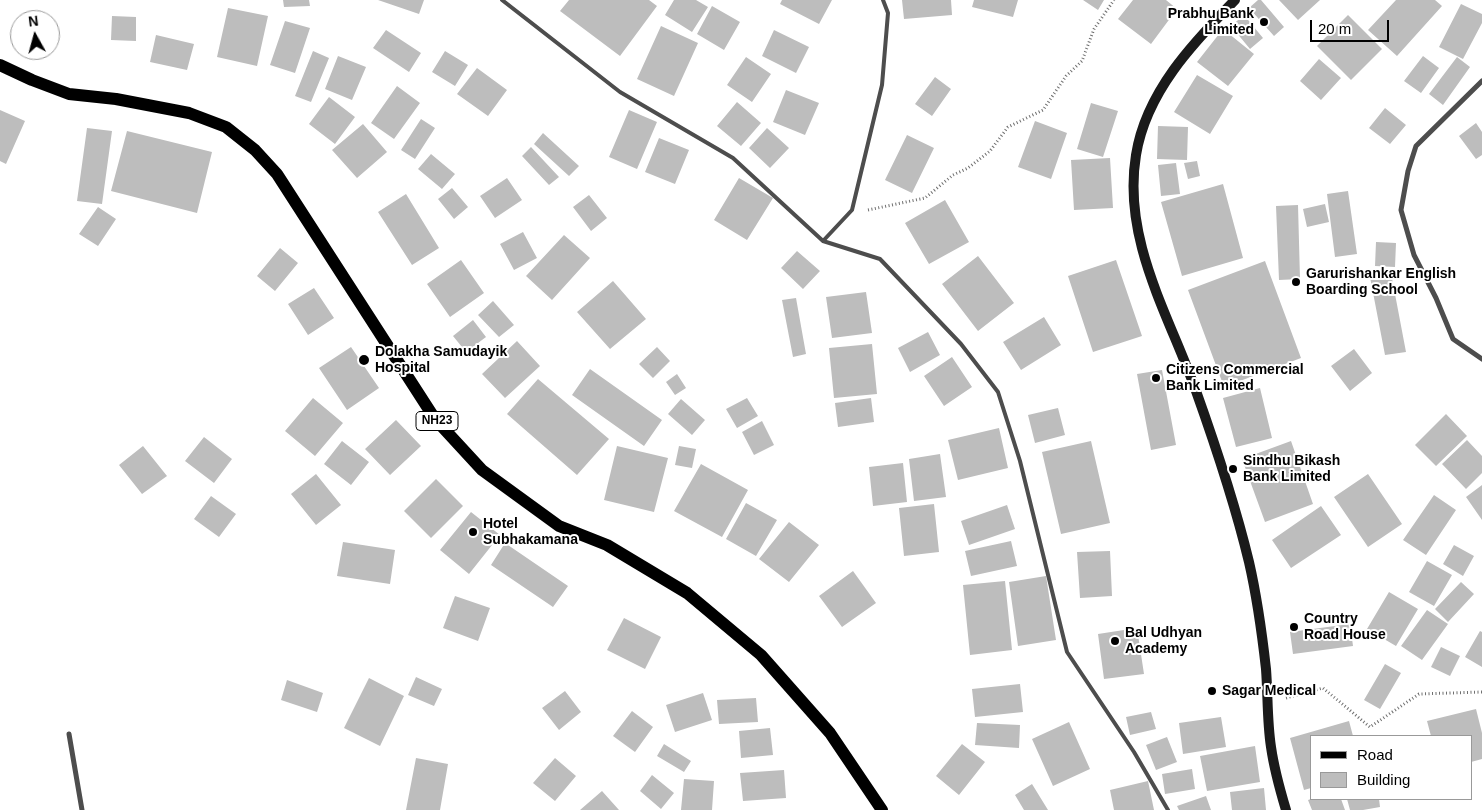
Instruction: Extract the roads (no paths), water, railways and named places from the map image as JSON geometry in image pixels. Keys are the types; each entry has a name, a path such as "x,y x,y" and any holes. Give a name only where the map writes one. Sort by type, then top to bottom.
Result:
{"main road":[{"path":"1235,0 1195,41 1165,82 1147,120 1136,154 1133,190 1138,231 1150,276 1196,390 1222,468 1249,561 1260,618 1271,747 1286,810"},
{"name":"NH23","path":"0,64 32,80 69,94 116,99 189,113 226,127 255,150 277,174 435,419 482,470 559,526 607,545 687,593 760,655 830,732 882,810"}],"street":[{"path":"1482,82 1416,146 1408,171 1401,210 1414,255 1436,298 1453,339 1482,359"},
{"path":"69,734 82,810"}],"lane":[{"path":"502,0 620,92 733,158 823,241 880,259 961,344 998,392 1020,460 1067,652 1134,752 1168,810"},
{"path":"823,241 852,210 882,84 888,12 883,0"}],"place":[{"name":"Prabhu Bank Limited","path":"1264,22"},
{"name":"Garurishankar English Boarding School","path":"1296,282"},
{"name":"Dolakha Samudayik Hospital","path":"364,360"},
{"name":"Citizens Commercial Bank Limited","path":"1156,378"},
{"name":"Sindhu Bikash Bank Limited","path":"1233,469"},
{"name":"Hotel Subhakamana","path":"473,532"},
{"name":"Country Road House","path":"1294,627"},
{"name":"Bal Udhyan Academy","path":"1115,641"},
{"name":"Sagar Medical","path":"1212,691"}]}
